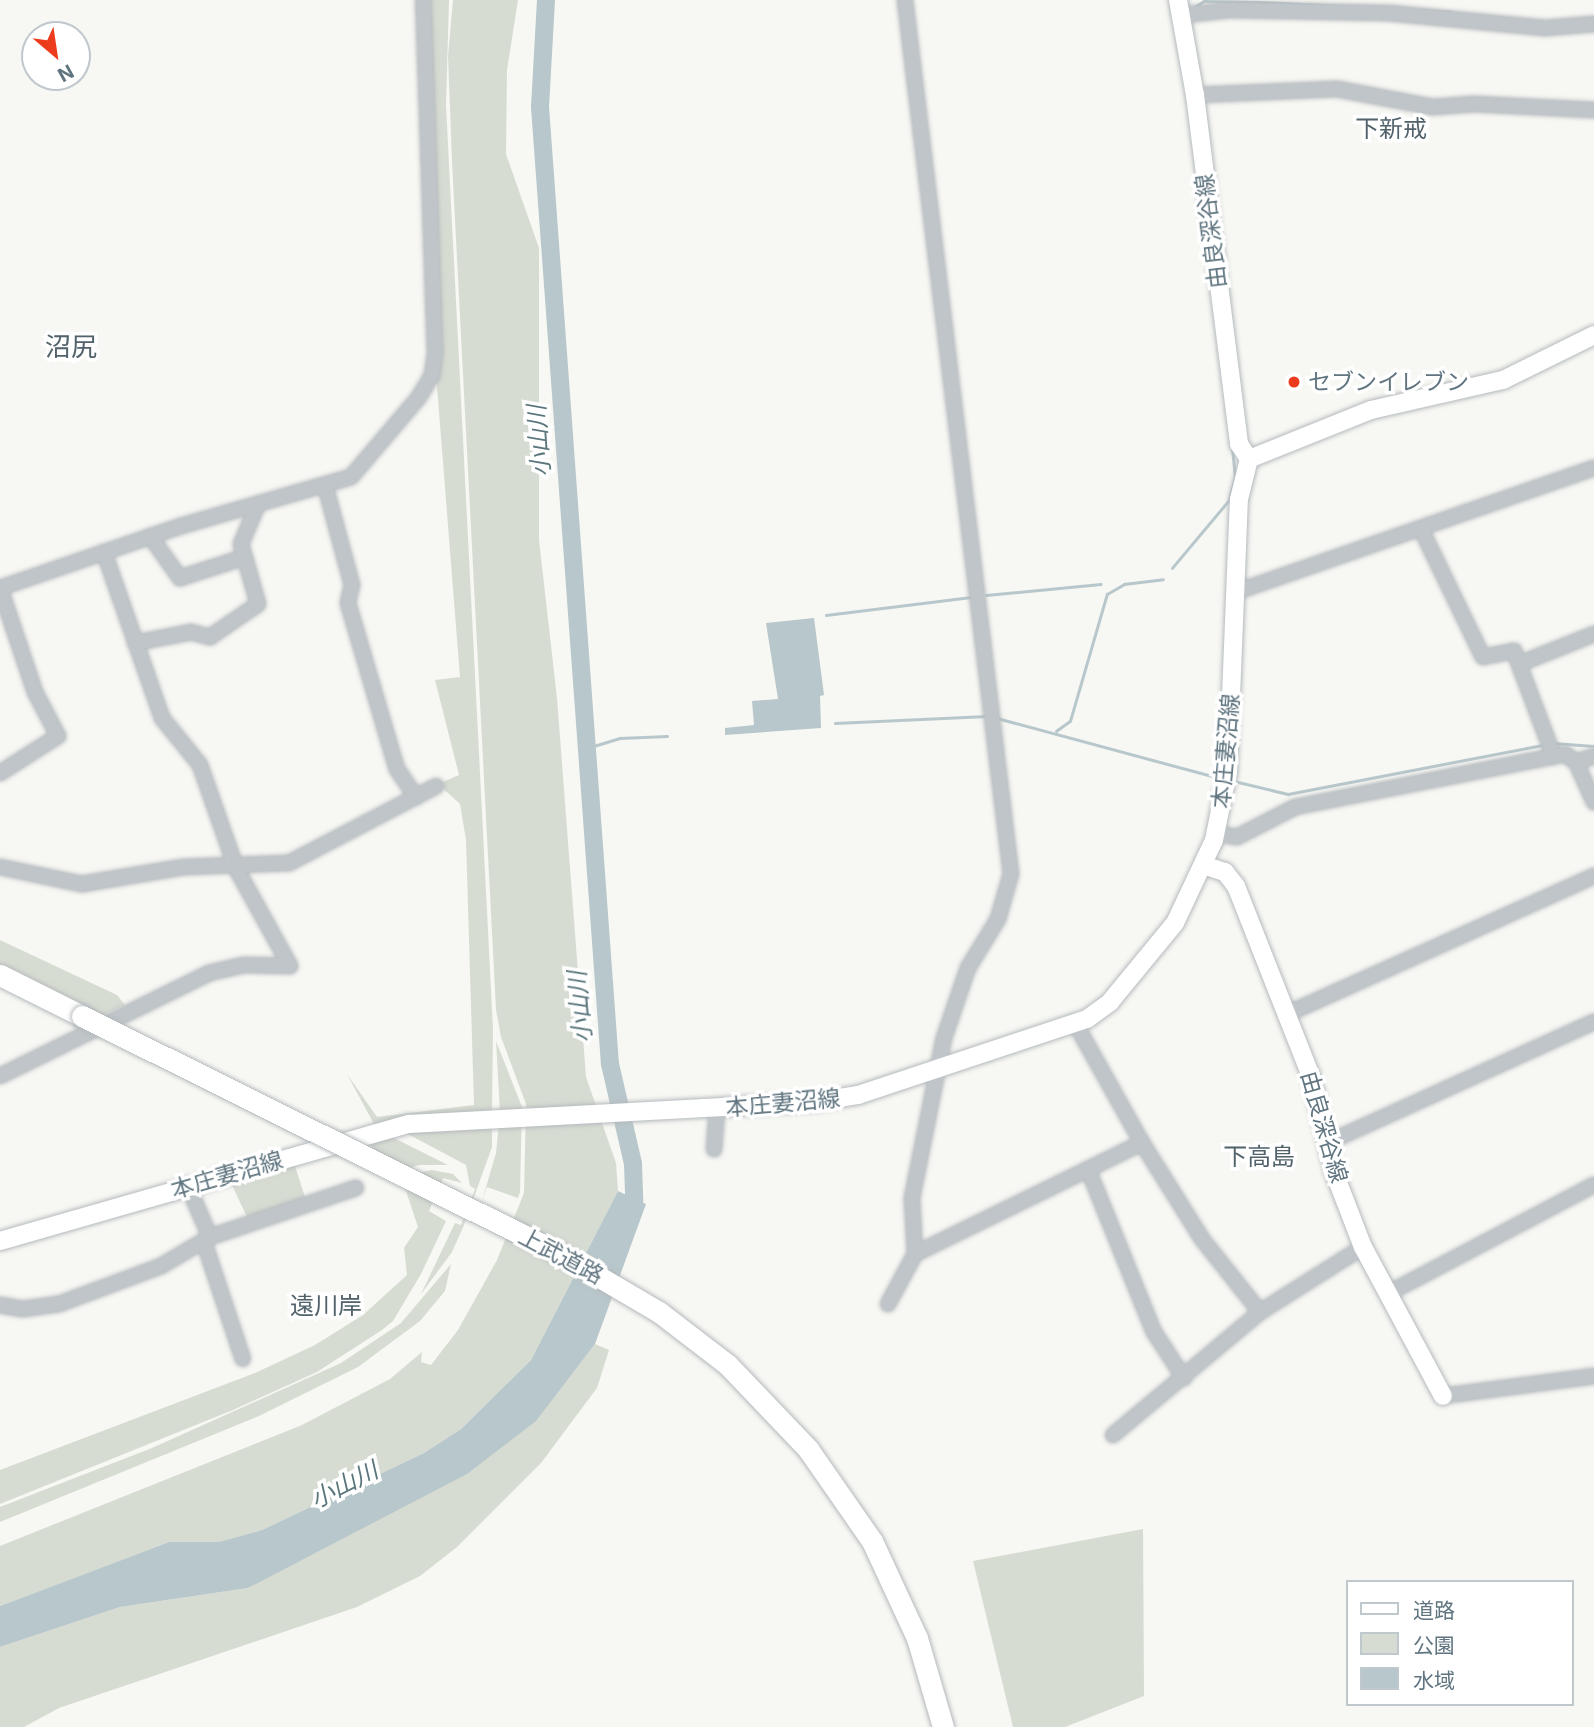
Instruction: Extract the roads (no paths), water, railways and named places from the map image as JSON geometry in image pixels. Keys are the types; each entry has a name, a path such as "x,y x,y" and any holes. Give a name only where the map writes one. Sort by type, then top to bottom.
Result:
{"highway":[{"name":"上武道路","path":"0,975 555,1251 659,1312 728,1366 808,1449 872,1541 917,1638 943,1727"}],"main road":[{"name":"由良深谷線","path":"1180,7 1195,96 1239,444 1249,459"},
{"path":"1249,459 1371,410 1503,380 1594,335"},
{"name":"本庄妻沼線","path":"0,1241 391,1128 498,1118 792,1105 858,1095 1075,1023 1110,1002 1161,942 1187,904 1206,866 1216,833 1228,771 1239,499 1249,459"},
{"name":"由良深谷線","path":"1206,866 1225,873 1236,886 1319,1099 1334,1172 1363,1247 1443,1396"}],"street":[{"path":"0,773 58,736 35,692 0,588 150,536 351,477 364,467 426,387 434,367 423,0"},
{"path":"888,1304 915,1254 912,1198 937,1069 968,968 998,919 1010,881 993,717 905,0"},
{"path":"1180,7 1390,13 1545,28 1594,24"},
{"path":"1195,96 1337,89 1433,107 1474,104 1594,110"},
{"path":"1236,592 1422,531 1594,468"},
{"path":"325,485 352,585 348,603 397,769 416,797"},
{"path":"135,643 191,632 211,637 258,604 242,558 241,544 258,504"},
{"path":"1422,531 1483,657 1507,649 1514,651 1554,757"},
{"path":"150,536 180,578 242,558"},
{"path":"0,1076 209,973 244,965 290,965 236,868 200,765 169,732 104,552"},
{"path":"1519,664 1594,635"},
{"path":"1216,833 1237,837 1288,809 1569,755 1584,759 1594,802"},
{"path":"0,867 82,884 184,867 236,868 289,863 436,786"},
{"path":"1287,1014 1594,876"},
{"path":"1329,1142 1594,1022"},
{"path":"1075,1023 1142,1143 1202,1239 1260,1312"},
{"path":"713,1109 713,1149"},
{"path":"915,1254 1142,1143"},
{"path":"1088,1169 1154,1332 1184,1378"},
{"path":"1387,1294 1594,1185"},
{"path":"188,1186 243,1359"},
{"path":"0,1305 23,1309 60,1304 161,1266 207,1240 356,1188"},
{"path":"1113,1435 1260,1312 1363,1247"},
{"path":"1443,1396 1594,1376"}],"water":[{"path":"814,618 824,695 820,696 821,728 725,735 725,728 754,725 752,701 778,699 766,623"},
{"path":"618,1191 646,1204 595,1344 536,1421 467,1474 248,1588 120,1607 0,1647 0,1606 169,1542 219,1542 262,1530 424,1453 461,1429 531,1360"}],"waterway":[{"name":"小山川","path":"546,0 540,107 610,1064 633,1164 634,1201 626,1222"},
{"path":"1196,6 1204,1 1263,2 1451,12"},
{"path":"1172,568 1229,500 1235,477 1232,449"},
{"path":"1056,731 1070,721 1107,594 1124,584 1163,579"},
{"path":"986,595 1100,584"},
{"path":"826,615 971,597"},
{"path":"835,723 987,716"},
{"path":"997,718 1220,778"},
{"path":"584,749 620,738 667,736"},
{"path":"1553,743 1594,746"},
{"path":"1234,781 1288,794 1543,745"}],"place":[{"name":"セブンイレブン","path":"1294,382"}],"district":[{"name":"下新戒","path":"1391,129"},
{"name":"沼尻","path":"71,347"},
{"name":"下高島","path":"1259,1157"},
{"name":"遠川岸","path":"326,1306"}]}
